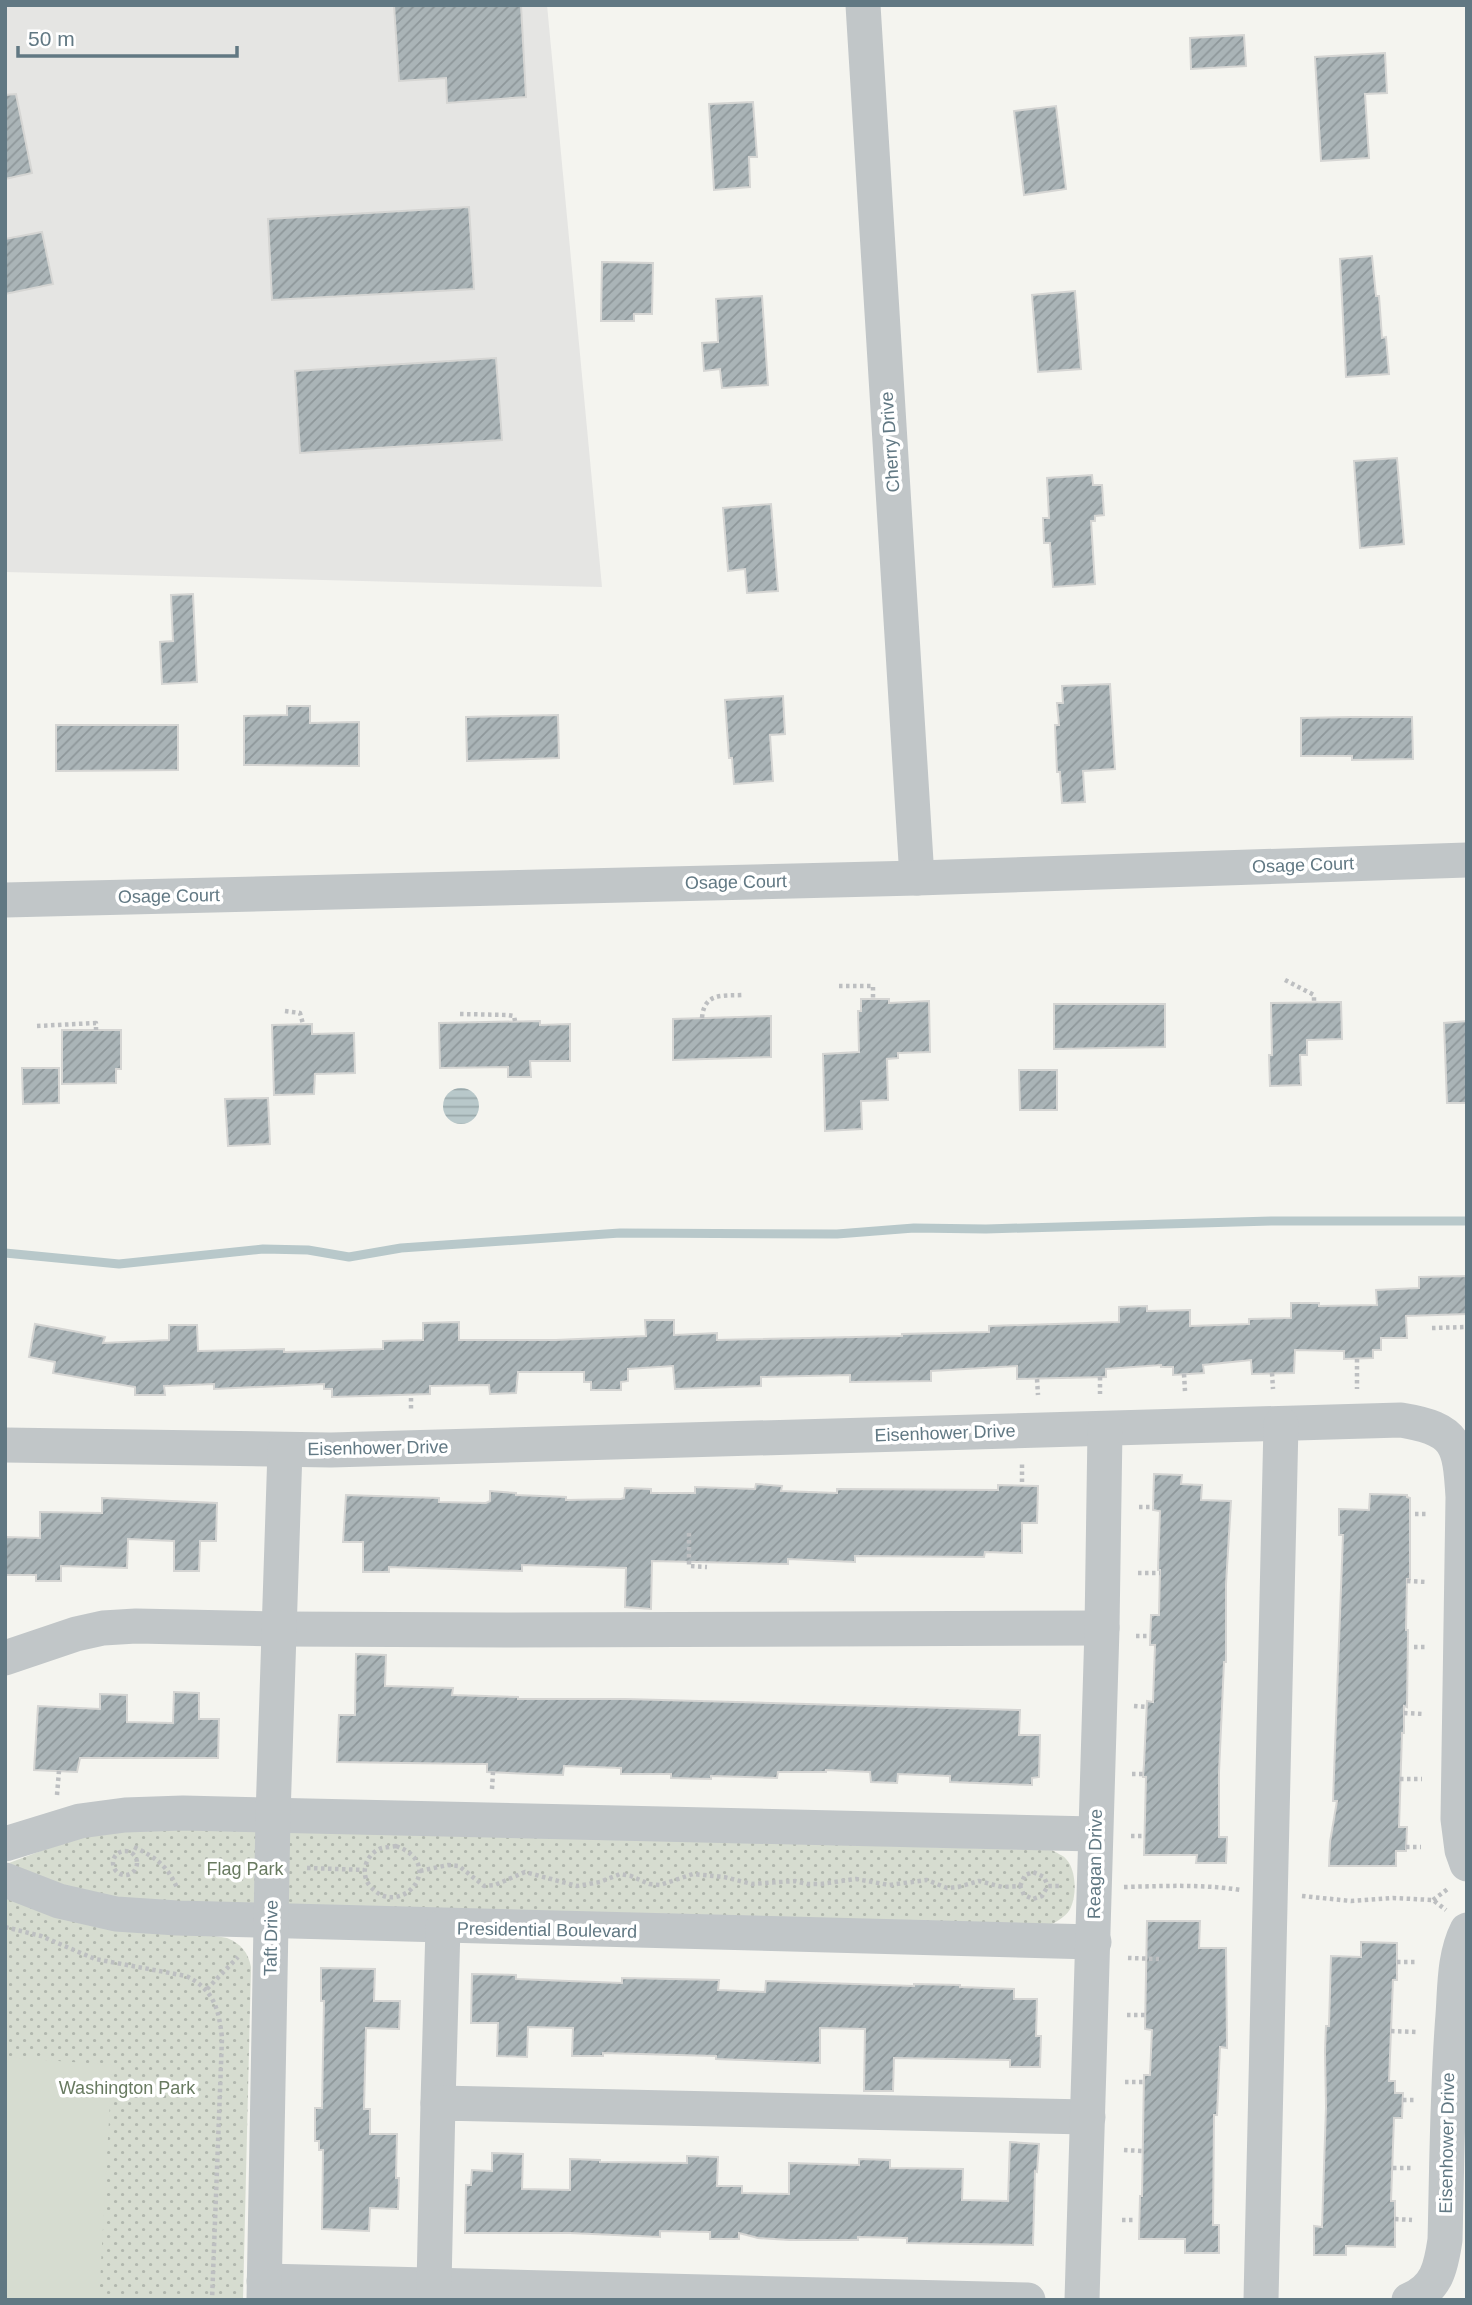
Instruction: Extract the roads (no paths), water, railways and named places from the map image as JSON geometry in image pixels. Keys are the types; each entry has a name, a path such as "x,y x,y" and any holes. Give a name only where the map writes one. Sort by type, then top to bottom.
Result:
{"street":[{"name":"Cherry Drive","path":"863,5 917,878"},
{"name":"Osage Court","path":"5,900 917,878 1467,860"},
{"name":"Eisenhower Drive","path":"5,1444 285,1450 1401,1420 1428,1424 1449,1436 1461,1465 1463,1497 1458,1819 1462,1850 1467,1864"},
{"path":"1261,2300 1281,1424"},
{"name":"Reagan Drive","path":"1082,2300 1094,1942 1105,1429"},
{"name":"Taft Drive","path":"264,2290 273,1816 285,1450"},
{"path":"5,1658 76,1634 118,1626 279,1629 1102,1628"},
{"path":"5,1844 80,1821 125,1815 183,1813 1095,1834"},
{"name":"Presidential Boulevard","path":"5,1880 59,1901 116,1914 443,1927 1094,1942"},
{"path":"434,2286 443,1927"},
{"name":"Eisenhower Drive","path":"1409,2300 1421,2295 1441,2271 1445,2240 1449,2055 1456,1974 1462,1941 1467,1930"},
{"path":"438,2103 1088,2117"},
{"path":"264,2290 434,2286 1028,2300"}],"waterway":[{"path":"5,1253 119,1264 263,1249 308,1250 349,1257 401,1248 620,1233 837,1234 914,1228 986,1229 1271,1221 1467,1221"}],"park label":[{"name":"Flag Park","path":"245,1869"},
{"name":"Washington Park","path":"127,2088"}]}
